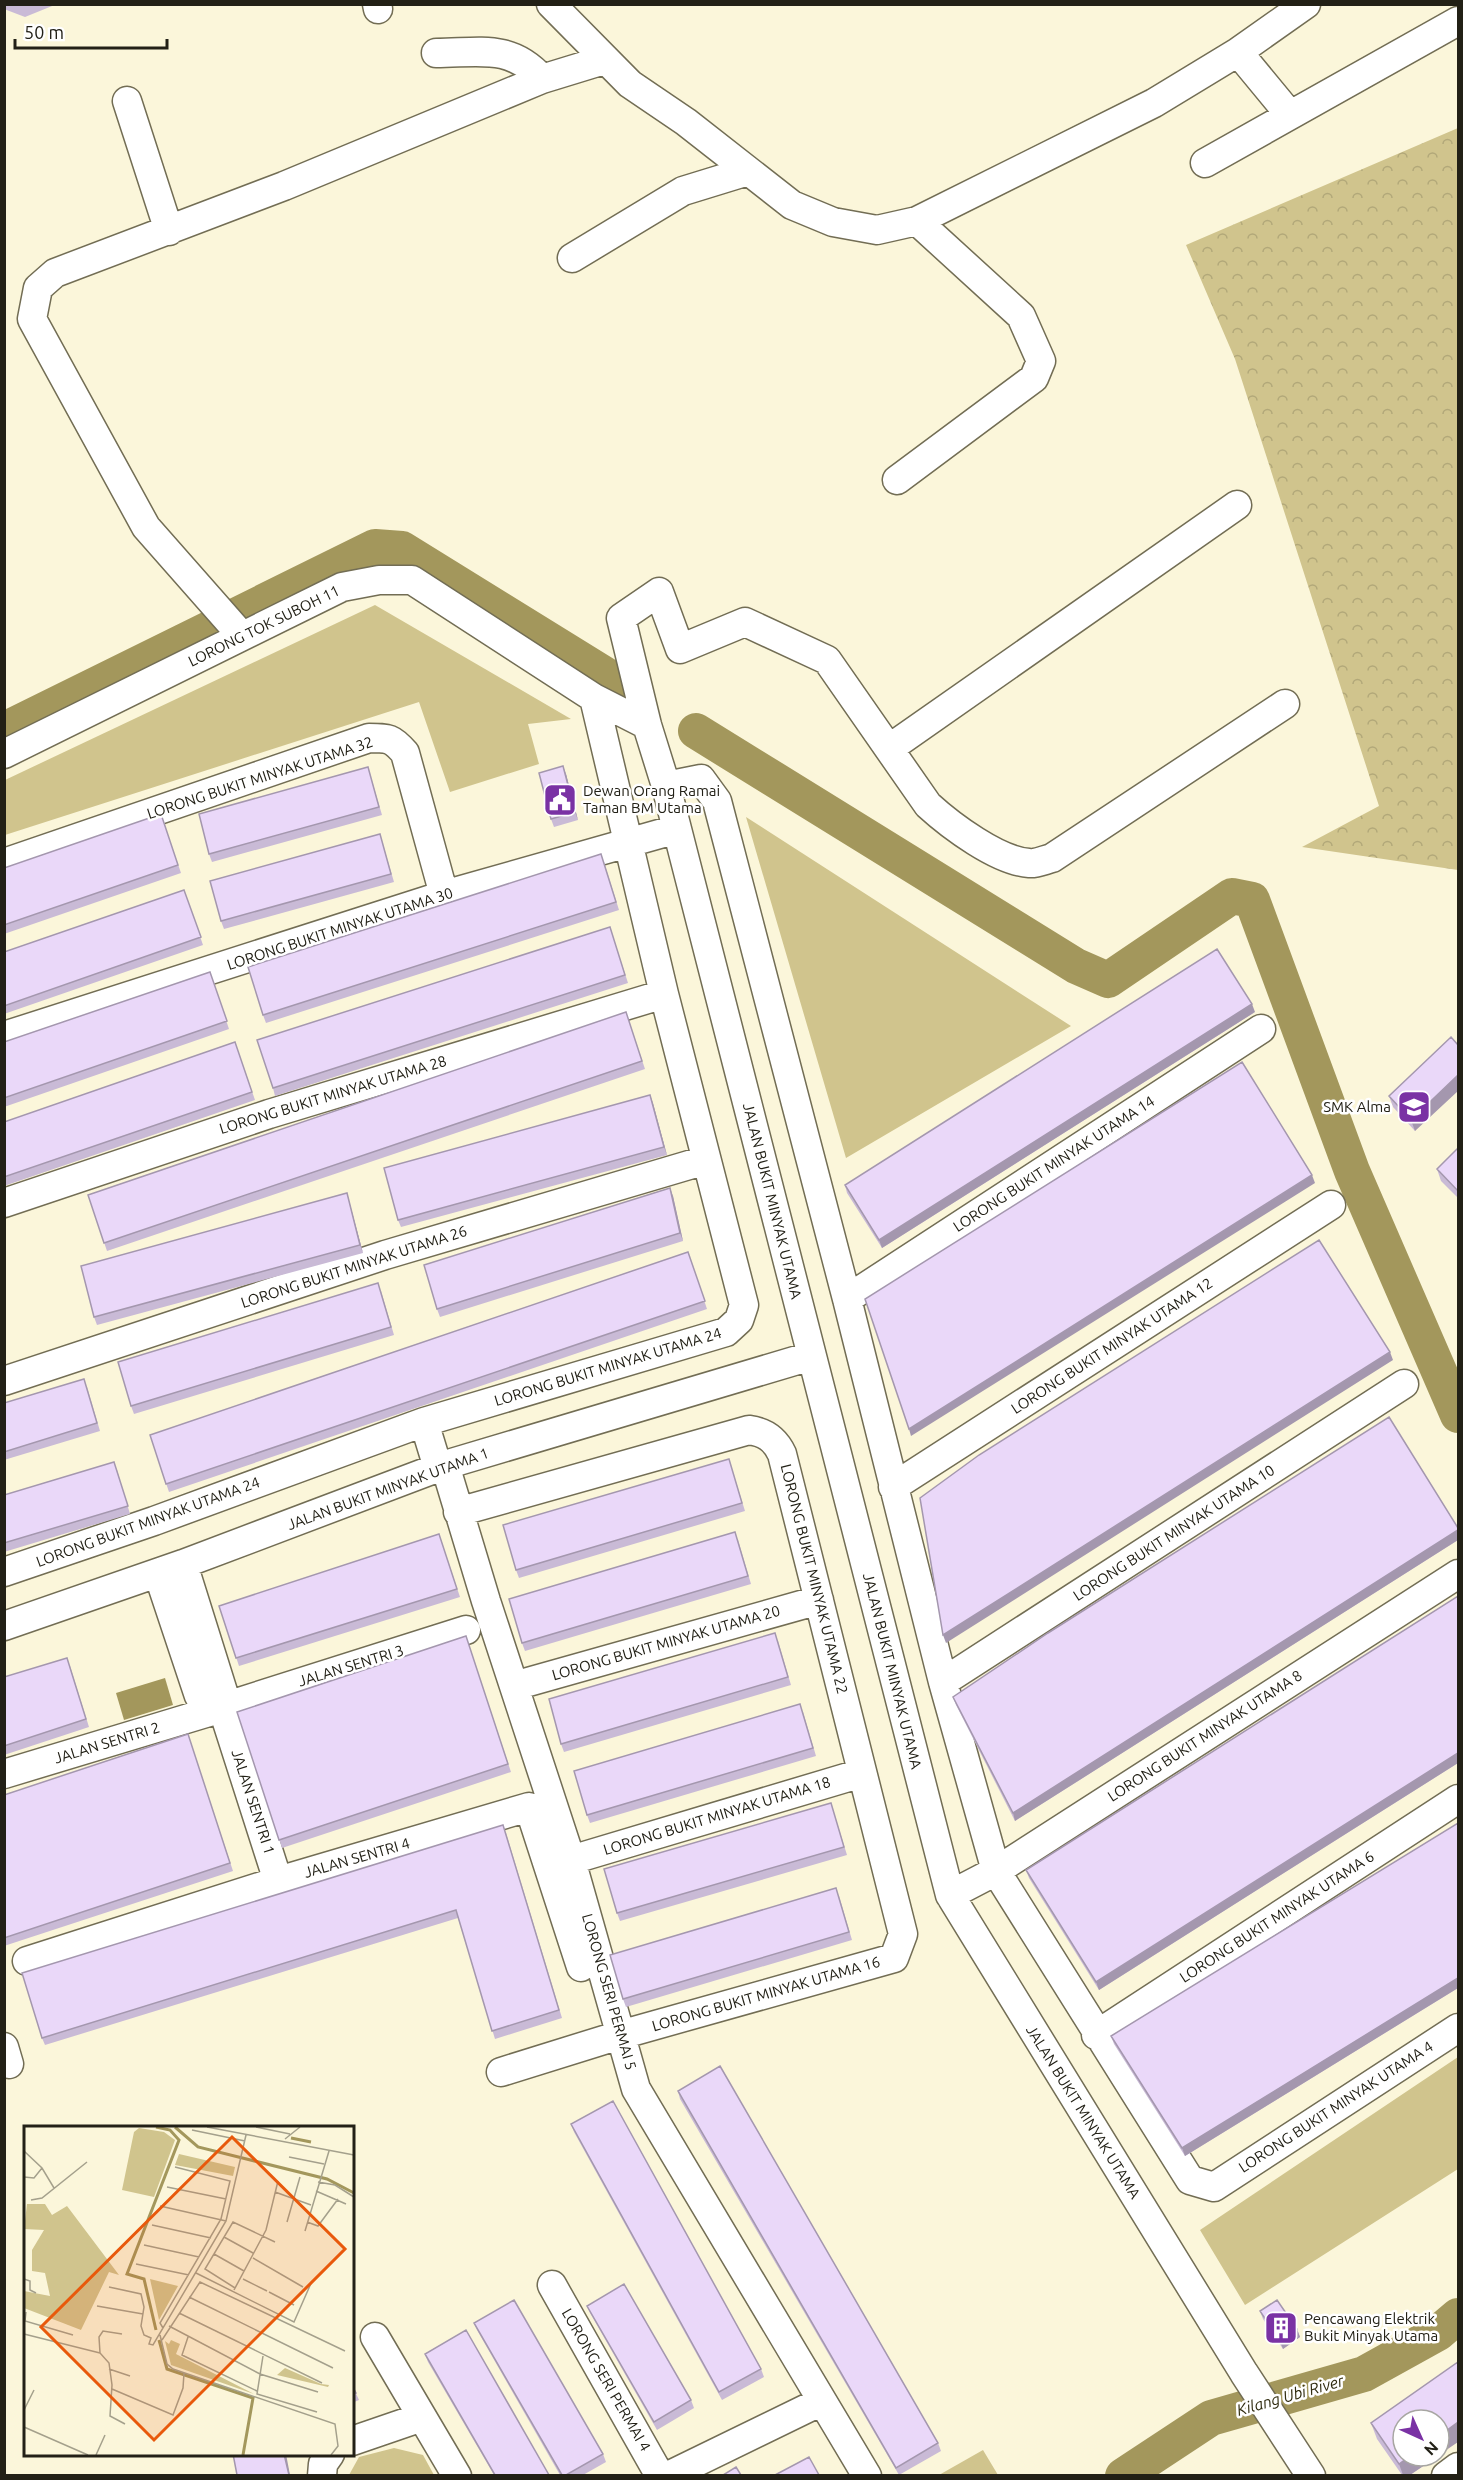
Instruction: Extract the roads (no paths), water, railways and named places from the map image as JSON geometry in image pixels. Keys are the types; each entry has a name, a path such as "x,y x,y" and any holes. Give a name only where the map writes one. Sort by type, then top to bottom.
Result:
{"street":[{"path":"551,4 630,84 686,122 792,206 833,222 877,230 917,221 1154,104 1238,52 1306,4"},
{"path":"1205,163 1458,21"},
{"path":"436,53 502,52 518,58 542,79"},
{"path":"1238,52 1290,115"},
{"path":"231,624 146,527 32,319 38,288 55,273 284,186 542,79 604,60"},
{"path":"127,101 169,231"},
{"path":"572,258 683,191 748,171"},
{"path":"897,480 1035,378 1041,361 1021,316 917,221"},
{"path":"1237,505 890,748 928,805 950,824 1009,859 1031,864 1052,858 1285,704"},
{"name":"LORONG TOK SUBOH 11","path":"4,754 231,624 342,587 379,580 412,580 594,698 647,725"},
{"name":"JALAN BUKIT MINYAK UTAMA","path":"890,748 827,660 745,622 680,649 659,592 621,618 950,1895 1244,2373 1311,2475"},
{"name":"LORONG BUKIT MINYAK UTAMA 24","path":"4,1572 154,1521 432,1420 726,1332 739,1320 744,1305 664,994 594,698"},
{"name":"LORONG BUKIT MINYAK UTAMA 32","path":"4,863 369,738 386,738 394,741 405,753 444,895"},
{"path":"666,786 701,779 717,801 847,1299 943,1682 996,1871 1096,2035"},
{"name":"LORONG BUKIT MINYAK UTAMA 30","path":"4,1036 444,895 677,829"},
{"name":"LORONG BUKIT MINYAK UTAMA 28","path":"4,1203 268,1114 664,994"},
{"name":"LORONG BUKIT MINYAK UTAMA 14","path":"847,1299 1261,1029"},
{"name":"LORONG BUKIT MINYAK UTAMA 26","path":"4,1381 385,1256 706,1160"},
{"name":"LORONG BUKIT MINYAK UTAMA 12","path":"893,1487 1331,1205"},
{"name":"JALAN BUKIT MINYAK UTAMA 1","path":"4,1626 171,1569 445,1465 811,1356"},
{"name":"LORONG BUKIT MINYAK UTAMA 10","path":"943,1682 1404,1384"},
{"name":"LORONG SERI PERMAI 5","path":"432,1420 458,1512 571,1860 636,2089 867,2475"},
{"name":"LORONG BUKIT MINYAK UTAMA 22","path":"458,1512 749,1430 769,1436 777,1444 782,1454 819,1600 862,1773 898,1946"},
{"name":"JALAN SENTRI 1","path":"171,1569 221,1707 278,1881"},
{"name":"LORONG BUKIT MINYAK UTAMA 8","path":"950,1895 996,1871 1458,1574"},
{"name":"LORONG BUKIT MINYAK UTAMA 20","path":"514,1686 819,1600"},
{"name":"JALAN SENTRI 3","path":"221,1707 466,1630"},
{"name":"JALAN SENTRI 2","path":"4,1774 221,1707"},
{"name":"LORONG BUKIT MINYAK UTAMA 18","path":"571,1860 862,1773"},
{"name":"LORONG BUKIT MINYAK UTAMA 6","path":"1096,2035 1458,1799"},
{"name":"JALAN SENTRI 4","path":"27,1961 278,1881 529,1808 581,1967"},
{"name":"LORONG BUKIT MINYAK UTAMA 16","path":"501,2072 898,1946"},
{"name":"LORONG BUKIT MINYAK UTAMA 4","path":"1096,2035 1190,2180 1214,2187 1458,2028"},
{"name":"LORONG SERI PERMAI 4","path":"552,2285 660,2475"},
{"path":"375,2337 457,2475"},
{"path":"668,2475 822,2401"},
{"path":"354,2440 422,2417"},
{"path":"322,2475 323,2464 329,2456"},
{"path":"1446,2475 1458,2467"}],"waterway":[{"path":"4,730 375,547 402,549 617,682"},
{"path":"696,731 1076,966 1108,980 1232,896 1252,900 1352,1171 1458,1415"},
{"name":"Kilang Ubi River","path":"1123,2476 1211,2418 1364,2374 1438,2333 1458,2316"}],"place":[{"name":"Dewan Orang Ramai Taman BM Utama","path":"560,800"},
{"name":"SMK Alma","path":"1414,1107"},
{"name":"Pencawang Elektrik Bukit Minyak Utama","path":"1281,2328"}]}
